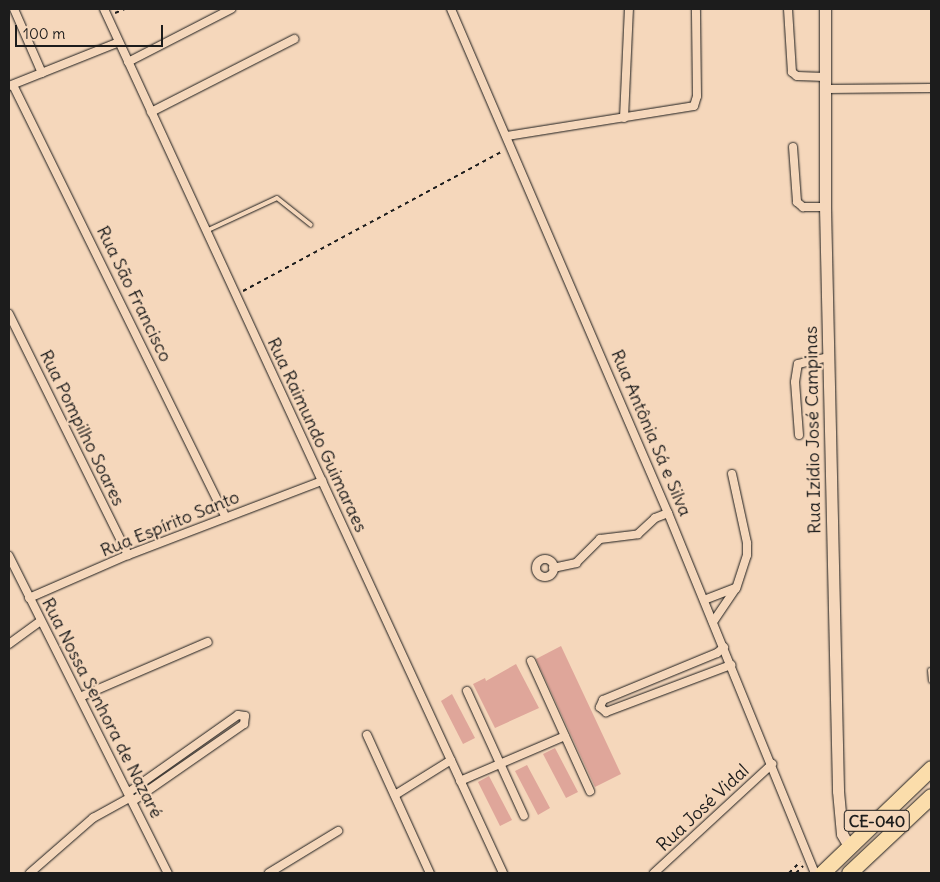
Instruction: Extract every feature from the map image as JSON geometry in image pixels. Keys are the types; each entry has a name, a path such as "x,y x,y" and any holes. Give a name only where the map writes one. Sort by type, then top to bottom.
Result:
{"highway":[{"name":"CE-040","path":"822,873 931,768"},
{"name":"CE-040","path":"849,873 931,796"}],"street":[{"path":"14,9 42,73"},
{"name":"Rua Raimundo Guimaraes","path":"104,9 503,873"},
{"path":"128,62 230,9"},
{"name":"Rua Antônia Sá e Silva","path":"451,9 512,146 668,513 772,764 814,873"},
{"path":"624,118 629,9"},
{"path":"507,136 690,108 696,103 697,96 696,9"},
{"path":"788,9 792,72 797,76 826,83 931,88"},
{"name":"Rua Izídio José Campinas","path":"825,9 825,207 839,798 842,834 850,848"},
{"path":"151,112 294,39"},
{"path":"11,86 119,42"},
{"name":"Rua São Francisco","path":"11,86 226,517"},
{"path":"793,147 797,202 803,207 825,207"},
{"name":"Rua Pompilho Soares","path":"9,314 128,555"},
{"path":"799,435 795,382 798,364 829,357"},
{"path":"713,622 736,588 747,555 732,474"},
{"name":"Rua Espírito Santo","path":"29,598 128,555 322,481"},
{"path":"554,568 576,562 600,539 638,534 655,518 668,513"},
{"name":"Rua Nossa Senhora de Nazaré","path":"9,556 168,873"},
{"path":"704,600 736,588"},
{"path":"9,644 41,621"},
{"path":"80,697 208,642"},
{"path":"724,647 695,662 603,700 600,707 606,712 701,674 731,665"},
{"path":"531,661 590,791"},
{"path":"695,662 701,674"},
{"path":"646,682 651,694"},
{"path":"467,691 524,816"},
{"path":"30,873 93,818 157,784 244,724 245,716 238,715 226,723 152,776 131,797"},
{"path":"226,723 232,732"},
{"path":"367,734 430,873"},
{"path":"460,781 565,736"},
{"path":"395,795 451,760"},
{"name":"Rua José Vidal","path":"654,873 772,764"},
{"path":"152,776 157,784"},
{"path":"269,873 338,831"}],"lane":[{"path":"206,231 277,198 310,225"},
{"path":"930,670 931,681"}],"path":[{"path":"235,295 512,146"},
{"path":"789,873 802,860 805,865 796,873"}],"building":[{"path":"561,646 621,774 595,787 536,659"},
{"path":"516,664 539,708 495,728 473,684 485,678 486,681"},
{"path":"452,694 475,738 463,744 441,701"},
{"path":"555,748 578,792 566,798 543,754"},
{"path":"527,765 550,808 538,815 515,771"},
{"path":"489,776 512,820 500,826 478,782"}]}
